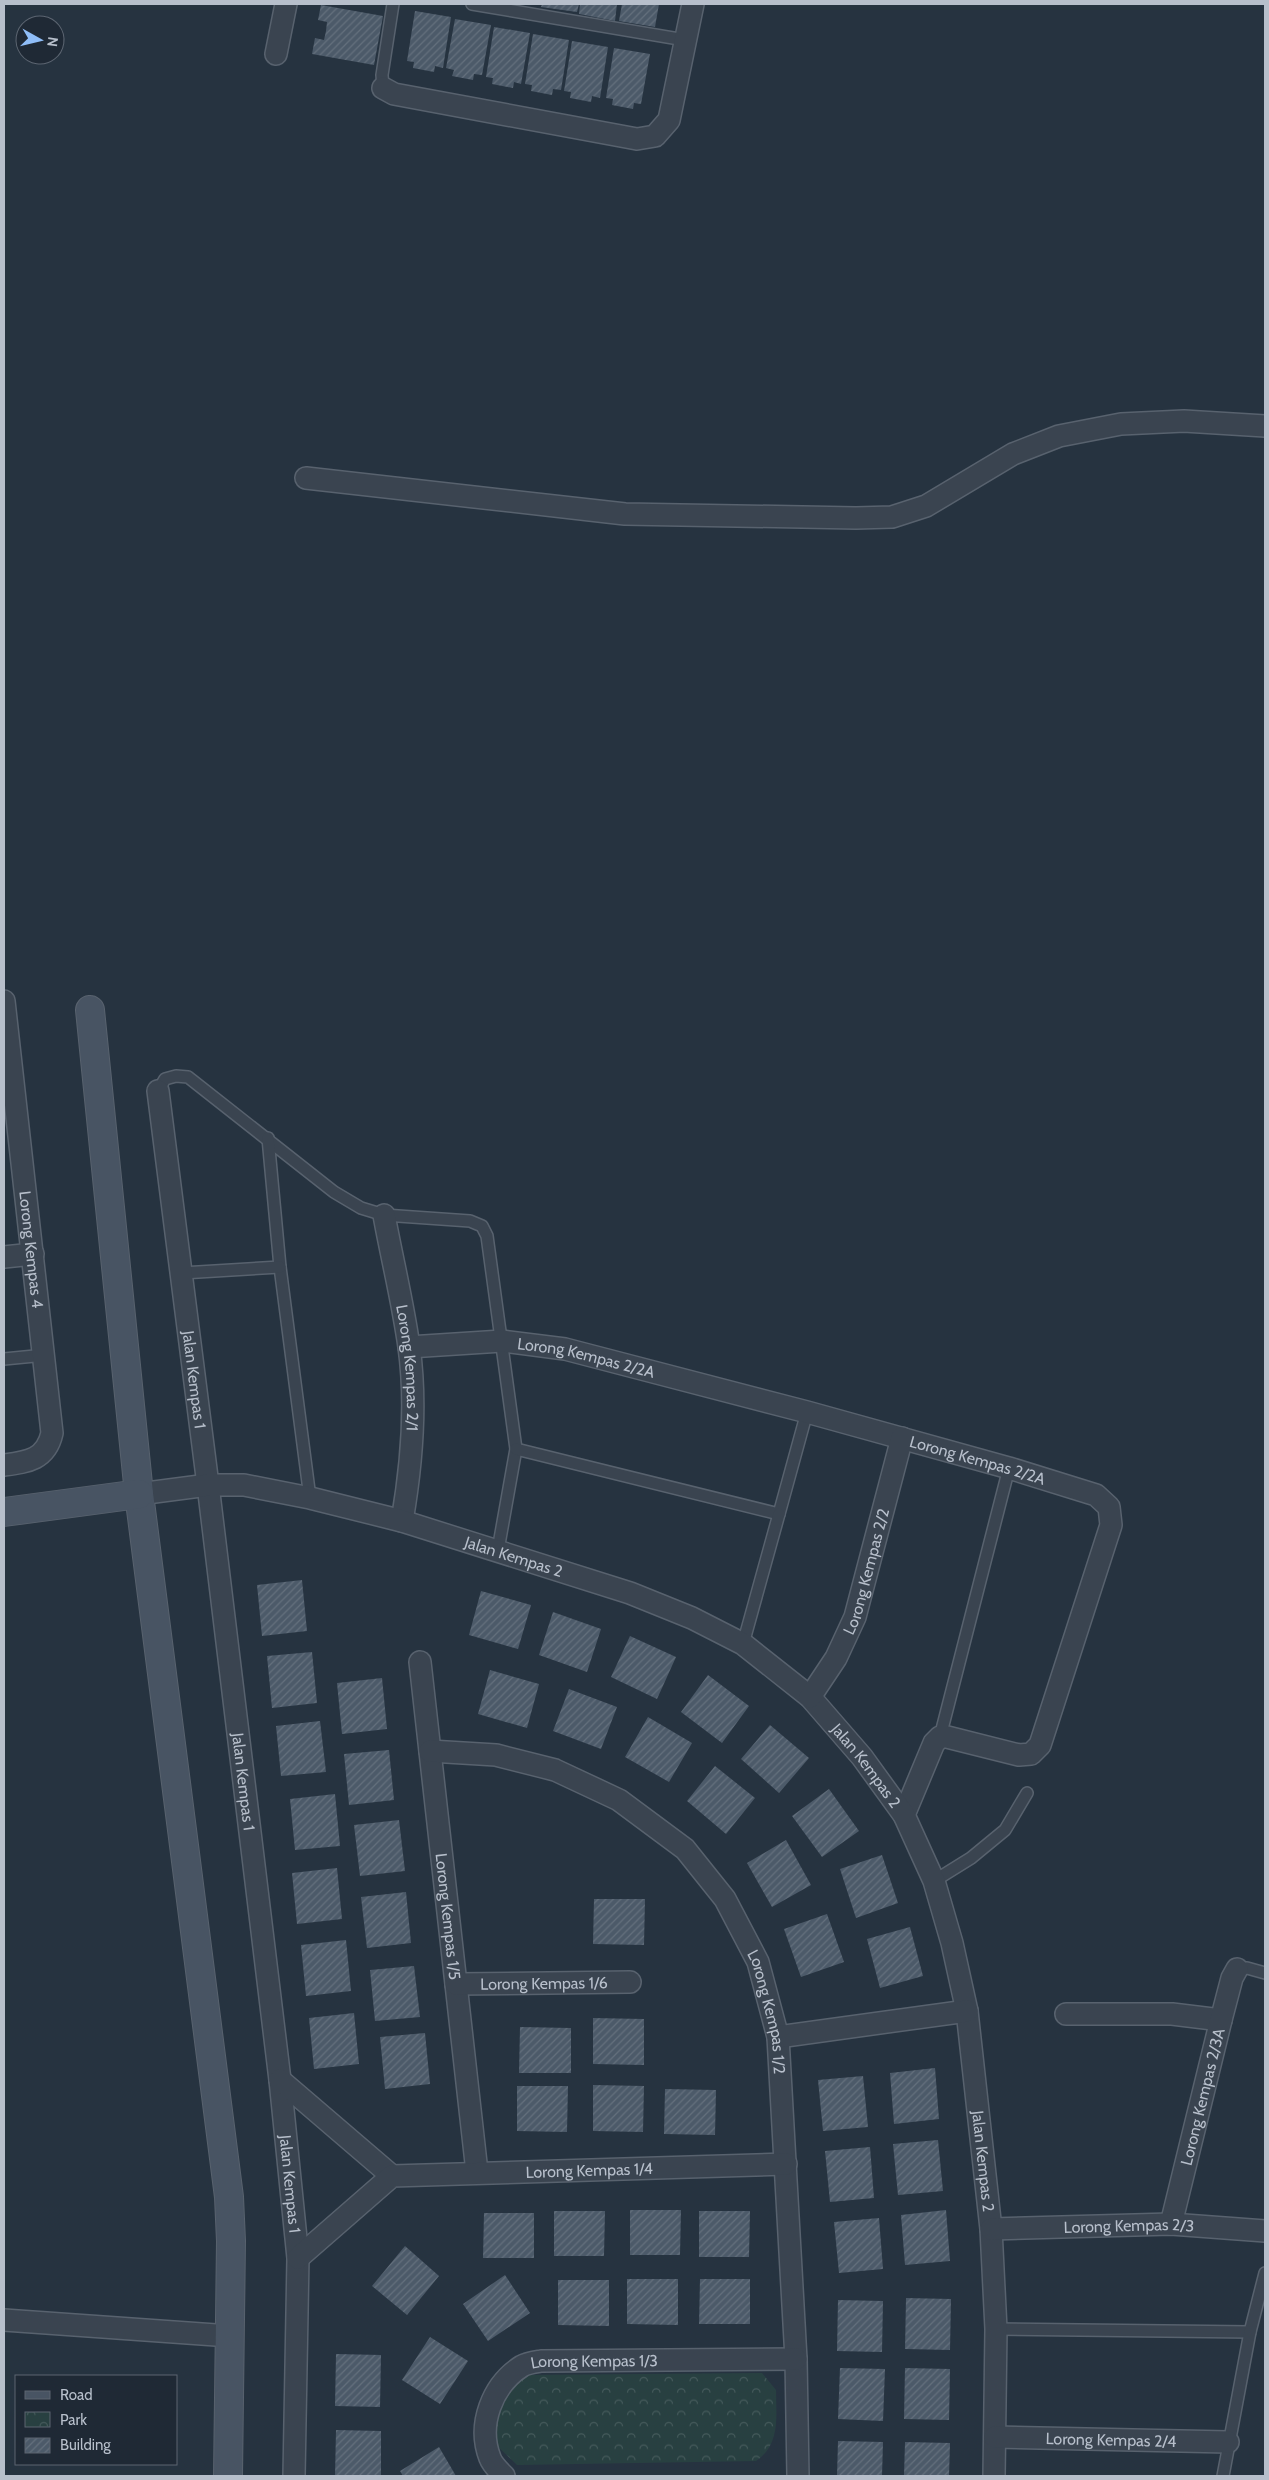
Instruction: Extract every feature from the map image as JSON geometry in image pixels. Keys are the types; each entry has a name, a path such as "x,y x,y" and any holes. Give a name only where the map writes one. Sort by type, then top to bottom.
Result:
{"street":[{"path":"276,54 286,4"},
{"path":"383,88 394,94 636,140 655,136 669,120 692,4"},
{"path":"306,478 625,514 892,517 926,506 1013,454 1060,436 1121,424 1184,421 1265,426"},
{"name":"Lorong Kempas 4","path":"4,1000 52,1433 50,1442 39,1457 30,1462 4,1464"},
{"path":"90,1010 140,1494 229,2197 228,2476"},
{"name":"Jalan Kempas 1","path":"158,1091 182,1273 280,2080 298,2258 294,2476"},
{"name":"Lorong Kempas 2/1","path":"384,1215 409,1347 413,1432 410,1470 402,1521"},
{"path":"4,1257 33,1254"},
{"name":"Lorong Kempas 2/2A","path":"409,1347 502,1341 565,1349 808,1412 1009,1468 1096,1495 1109,1507 1111,1525 1040,1746 1031,1754 1019,1756 947,1737 940,1737"},
{"name":"Lorong Kempas 2/2","path":"810,1697 836,1658 856,1618 902,1438"},
{"name":"Jalan Kempas 2","path":"140,1494 208,1485 244,1486 310,1498 402,1521 498,1550 630,1593 692,1618 743,1644 810,1697 862,1757 904,1815 934,1882 952,1944 967,2011 992,2229 996,2329 994,2476"},
{"path":"4,1512 140,1494"},
{"name":"Lorong Kempas 1/5","path":"420,1662 477,2172"},
{"path":"904,1815 934,1742 940,1737"},
{"name":"Lorong Kempas 1/2","path":"430,1751 496,1755 555,1770 619,1800 685,1850 725,1899 758,1962 778,2037 796,2358 798,2476"},
{"name":"Lorong Kempas 2/3A","path":"1171,2224 1221,2020 1232,1978 1237,1969"},
{"name":"Lorong Kempas 1/6","path":"456,1984 630,1982"},
{"path":"778,2037 967,2011"},
{"path":"1066,2014 1172,2014 1221,2020"},
{"path":"280,2080 392,2176 298,2258"},
{"name":"Lorong Kempas 1/4","path":"392,2176 786,2164"},
{"name":"Lorong Kempas 2/3","path":"992,2229 1171,2224 1265,2231"},
{"path":"4,2320 230,2336"},
{"name":"Lorong Kempas 1/3","path":"504,2476 490,2460 484,2439 486,2418 491,2400 522,2365 541,2361 796,2358"},
{"name":"Lorong Kempas 2/4","path":"995,2437 1228,2442"}],"lane":[{"path":"383,88 382,75 393,4"},
{"path":"472,4 685,40"},
{"path":"158,1091 165,1079 176,1076 188,1077 268,1138 334,1192 362,1208 384,1215 470,1221 482,1226 487,1236 516,1449 498,1550"},
{"path":"268,1138 280,1267 310,1498"},
{"path":"182,1273 280,1267"},
{"path":"4,1359 44,1355"},
{"path":"743,1644 808,1412"},
{"path":"516,1449 779,1514"},
{"path":"940,1737 1009,1468"},
{"path":"934,1882 971,1858 1005,1830 1027,1793"},
{"path":"1237,1969 1247,1968 1265,1973"},
{"path":"1223,2476 1250,2332 1265,2273"},
{"path":"996,2329 1250,2332"}],"green space":[{"path":"762,2373 776,2390 776,2419 770,2446 756,2461 517,2465 490,2439 493,2398 523,2375"}],"building":[{"path":"542,4 579,4 577,12 541,7"},
{"path":"580,4 617,4 615,21 579,14"},
{"path":"622,4 659,4 655,27 619,21"},
{"path":"321,5 383,16 374,65 312,54 315,38 324,40 326,31 327,22 318,20"},
{"path":"415,11 451,17 443,68 435,66 434,72 413,68 414,62 407,61"},
{"path":"455,19 491,25 482,75 474,74 473,80 452,76 454,70 446,68"},
{"path":"494,27 530,33 521,84 514,82 513,88 492,84 493,78 486,77"},
{"path":"533,34 569,40 561,90 553,89 552,95 531,91 532,85 525,84"},
{"path":"572,41 608,47 600,98 592,96 591,102 570,98 571,92 564,91"},
{"path":"614,48 650,54 641,104 634,103 633,109 612,105 613,99 606,98"},
{"path":"302,1580 307,1631 262,1636 257,1585"},
{"path":"481,1591 531,1605 518,1649 469,1635"},
{"path":"553,1612 601,1629 587,1672 539,1655"},
{"path":"630,1636 676,1657 657,1699 611,1677"},
{"path":"312,1652 317,1703 272,1708 267,1656"},
{"path":"490,1670 539,1684 527,1728 478,1714"},
{"path":"708,1675 749,1706 722,1743 681,1712"},
{"path":"382,1678 387,1729 342,1734 337,1683"},
{"path":"569,1689 617,1707 601,1749 553,1731"},
{"path":"648,1717 692,1743 669,1782 625,1757"},
{"path":"320,1721 326,1772 281,1776 276,1726"},
{"path":"770,1725 809,1758 779,1793 741,1759"},
{"path":"389,1750 394,1800 349,1805 344,1754"},
{"path":"715,1766 755,1798 726,1834 687,1801"},
{"path":"829,1789 859,1831 822,1857 792,1816"},
{"path":"335,1794 340,1846 295,1850 290,1799"},
{"path":"399,1820 405,1871 360,1876 354,1825"},
{"path":"786,1840 811,1885 772,1907 747,1863"},
{"path":"882,1855 898,1903 856,1918 840,1869"},
{"path":"337,1868 342,1919 297,1924 292,1873"},
{"path":"406,1892 411,1943 367,1948 361,1897"},
{"path":"594,1899 645,1899 644,1945 593,1944"},
{"path":"827,1914 844,1962 801,1977 784,1929"},
{"path":"910,1927 923,1976 880,1988 867,1939"},
{"path":"346,1940 351,1991 306,1996 301,1945"},
{"path":"414,1966 420,2017 375,2021 370,1970"},
{"path":"354,2013 359,2064 314,2069 309,2018"},
{"path":"593,2018 644,2019 644,2065 593,2064"},
{"path":"520,2027 571,2028 571,2073 519,2073"},
{"path":"425,2033 430,2084 385,2089 380,2037"},
{"path":"935,2068 939,2119 894,2124 890,2073"},
{"path":"863,2076 868,2127 823,2131 818,2080"},
{"path":"593,2085 644,2086 643,2132 593,2131"},
{"path":"517,2086 568,2086 567,2132 517,2131"},
{"path":"665,2089 716,2090 715,2135 664,2134"},
{"path":"938,2140 943,2191 898,2195 893,2144"},
{"path":"870,2147 874,2198 830,2202 825,2151"},
{"path":"630,2210 681,2210 680,2255 630,2255"},
{"path":"946,2210 950,2261 905,2265 901,2215"},
{"path":"554,2211 605,2211 604,2256 554,2256"},
{"path":"699,2211 750,2211 749,2257 699,2257"},
{"path":"484,2213 534,2213 534,2258 483,2258"},
{"path":"879,2218 883,2269 839,2273 834,2222"},
{"path":"405,2246 439,2276 407,2315 372,2286"},
{"path":"505,2275 530,2313 488,2341 463,2304"},
{"path":"627,2279 678,2279 678,2325 627,2324"},
{"path":"700,2279 750,2279 750,2324 699,2324"},
{"path":"558,2280 609,2280 609,2326 558,2325"},
{"path":"906,2298 951,2299 950,2350 905,2349"},
{"path":"838,2300 883,2301 882,2352 837,2351"},
{"path":"430,2337 468,2361 440,2404 402,2380"},
{"path":"336,2354 381,2355 380,2407 335,2406"},
{"path":"840,2368 885,2369 883,2421 838,2419"},
{"path":"905,2368 950,2369 949,2420 904,2419"},
{"path":"336,2430 381,2431 381,2476 335,2476"},
{"path":"838,2441 883,2442 882,2476 837,2476"},
{"path":"905,2442 950,2443 949,2476 904,2476"},
{"path":"439,2447 456,2476 403,2476 400,2471"}]}
